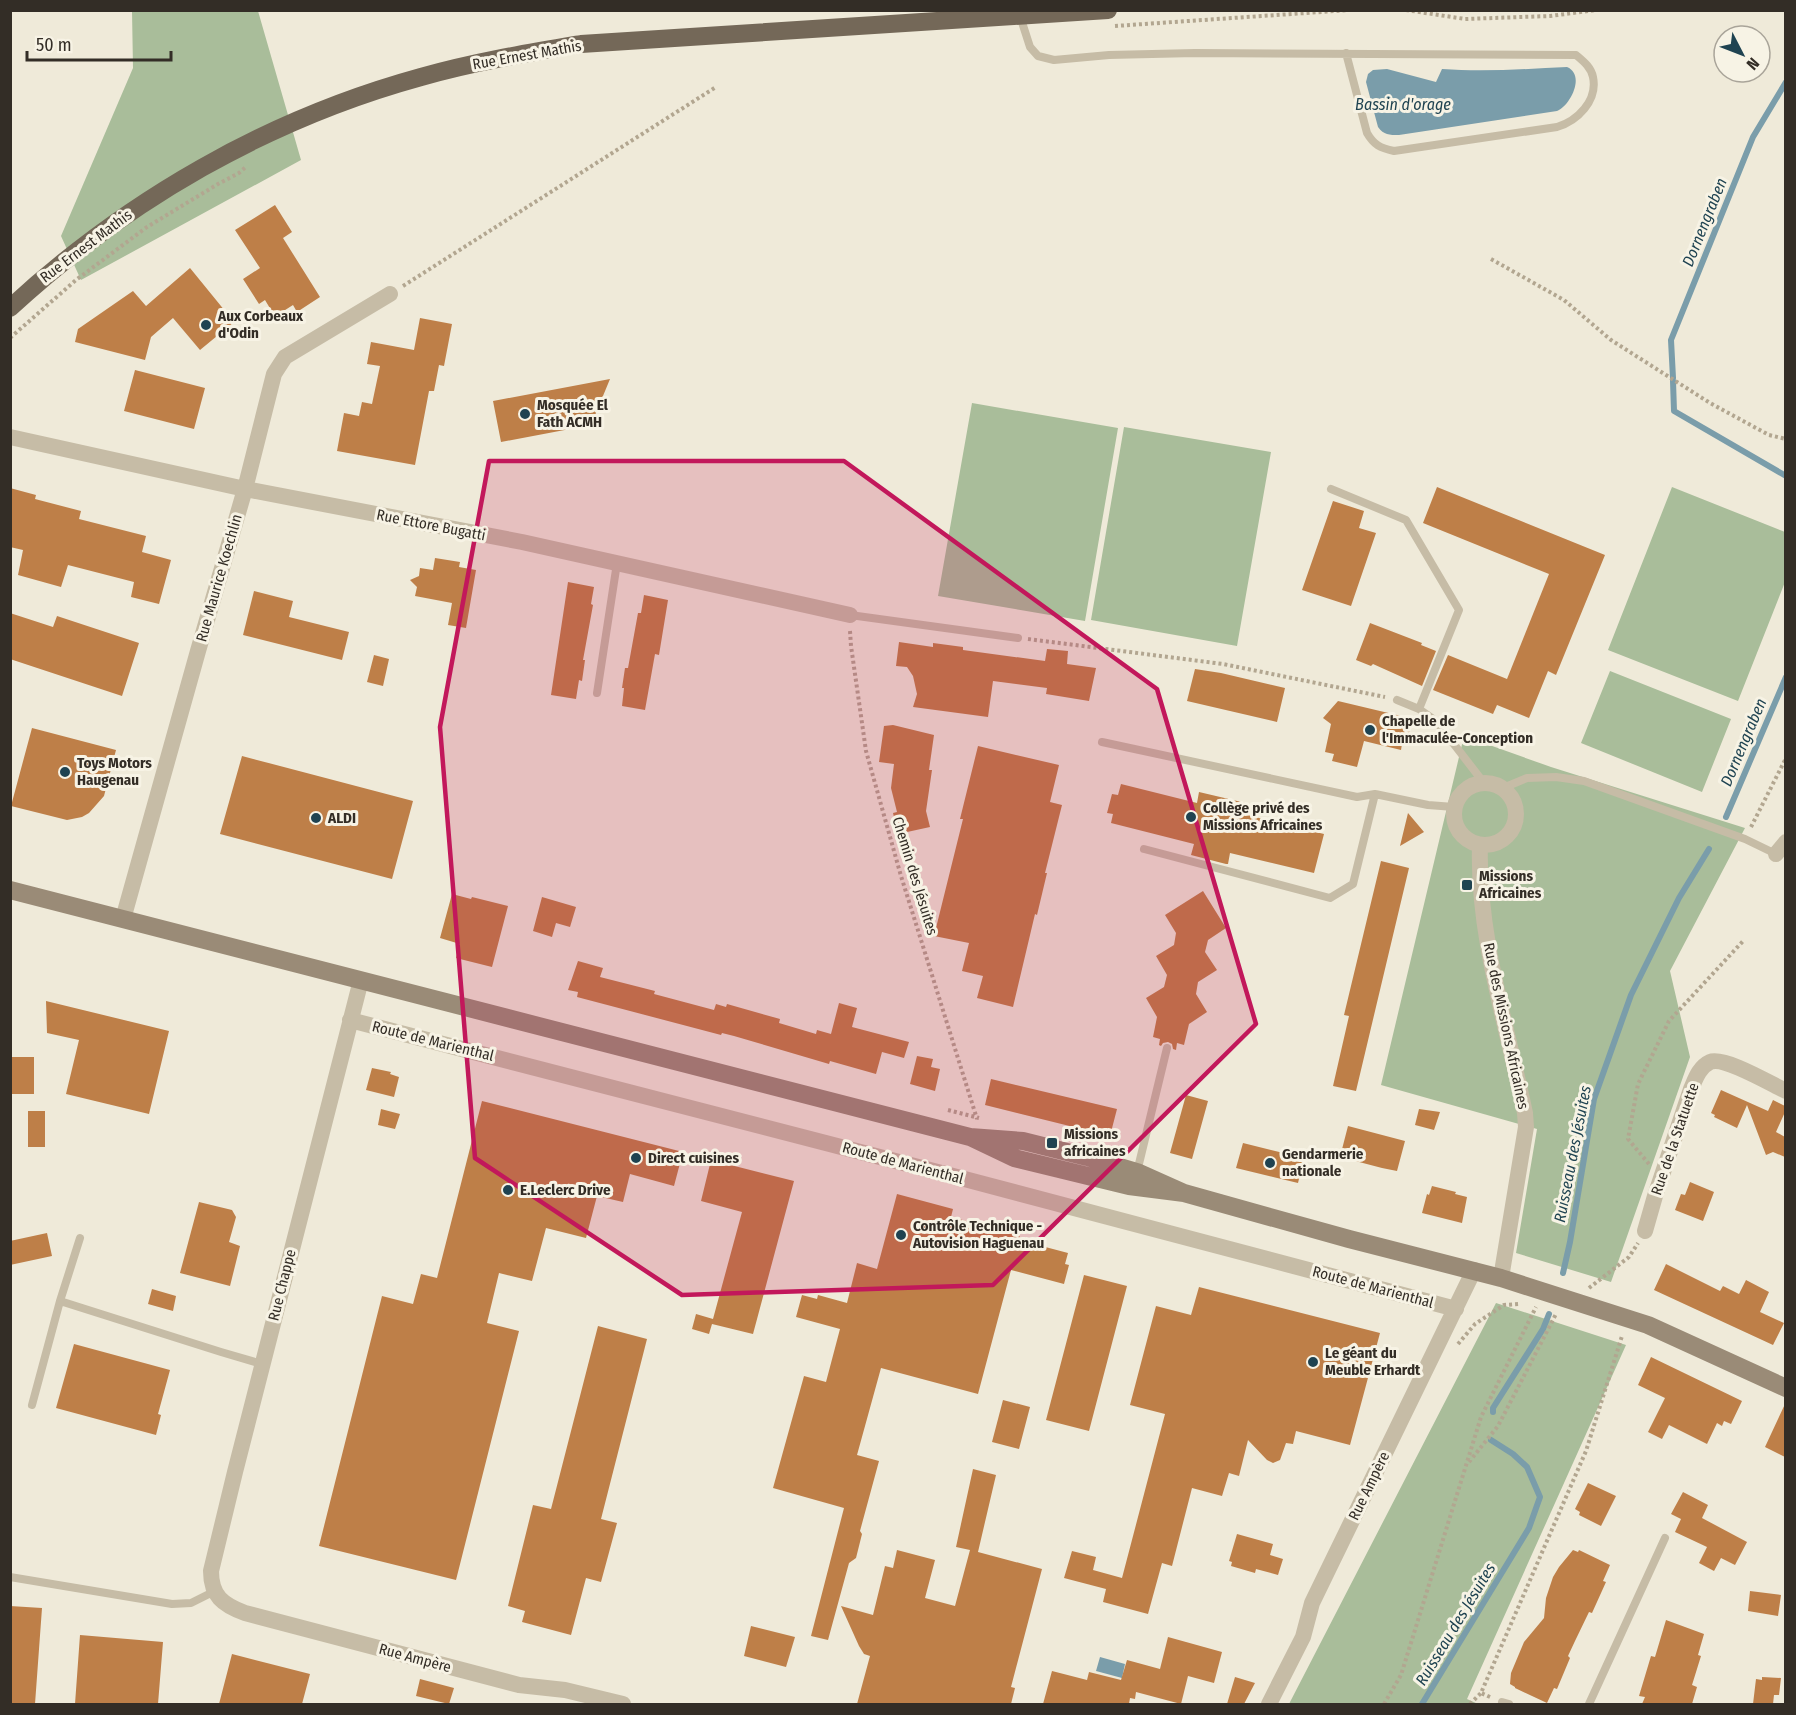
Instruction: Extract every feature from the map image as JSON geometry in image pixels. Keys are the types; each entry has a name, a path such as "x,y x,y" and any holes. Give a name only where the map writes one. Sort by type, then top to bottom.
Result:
{"main road":[{"name":"Rue Ernest Mathis","path":"10,308 64,260 111,226 153,197 215,160 300,119 349,100 421,77 502,58 581,44 1020,16 1106,19"}],"street":[{"name":"Rue Maurice Koechlin","path":"123,919 245,489 274,374 285,357 394,292"},
{"name":"Rue Ettore Bugatti","path":"10,437 245,489 522,542 850,615"},
{"path":"1494,784 1503,788 1515,805 1514,826 1500,841 1480,845 1470,841 1456,827 1454,807 1458,798 1474,785 1494,784"},
{"name":"Rue des Missions Africaines","path":"1480,845 1480,884 1490,954 1525,1113 1526,1127 1501,1278"},
{"path":"10,890 970,1137 1023,1141 1135,1179 1349,1239 1474,1270 1648,1325 1785,1388"},
{"name":"Rue Chappe","path":"215,1592 211,1570 361,980"},
{"name":"Route de Marienthal","path":"350,1020 1456,1309"},
{"name":"Rue de la Statuette","path":"1645,1231 1698,1074 1712,1061 1726,1062 1785,1091"},
{"name":"Rue Ampère","path":"1269,1704 1303,1637 1312,1603 1474,1270"},
{"name":"Rue Ampère","path":"215,1592 220,1600 230,1608 245,1613 519,1685 565,1690 623,1704"}],"lane":[{"path":"1020,16 1030,47 1038,56 1054,60 1109,55 1195,53 1346,53 1576,55 1586,64 1593,77 1593,91 1580,114 1568,123 1557,127 1394,151 1382,149 1373,143 1367,132 1346,53"},
{"path":"1331,489 1406,520 1459,610 1419,709"},
{"path":"597,693 617,563"},
{"path":"850,615 1018,638"},
{"path":"1397,700 1419,709 1436,721 1484,783"},
{"path":"1102,742 1357,797 1375,794 1428,805 1454,807"},
{"path":"1503,788 1527,778 1556,777 1584,781 1745,839 1781,848"},
{"path":"1144,849 1330,898 1353,884 1375,794"},
{"path":"1135,1179 1167,1048"},
{"path":"32,1405 60,1301 80,1238"},
{"path":"60,1301 262,1364"},
{"path":"1589,1704 1665,1538"},
{"path":"10,1577 172,1604 191,1603 215,1592"}],"path":[{"path":"1106,19 1350,10"},
{"path":"1406,10 1465,19 1550,16 1596,10"},
{"path":"394,292 717,87"},
{"path":"10,338 76,280 147,227 218,183 239,173 248,165"},
{"path":"1491,259 1564,300 1611,340 1710,403 1769,435 1785,439"},
{"name":"Chemin des Jésuites","path":"850,615 851,646 866,751 901,876 978,1118 970,1137"},
{"path":"1018,638 1223,664 1397,700"},
{"path":"1745,839 1785,758"},
{"path":"1661,1178 1628,1139 1638,1084 1669,1021 1744,940"},
{"path":"1588,1289 1629,1257 1645,1231"},
{"path":"1443,1337 1459,1345 1475,1324 1504,1305 1526,1304 1547,1309"},
{"path":"1384,1704 1401,1675 1481,1417 1536,1306"},
{"path":"1466,1465 1498,1426 1557,1311"},
{"path":"1470,1704 1481,1693 1586,1451 1624,1329 1648,1325"},
{"path":"1481,1693 1506,1703"}],"highlighted area":[{"path":"489,461 844,461 1157,689 1256,1024 993,1285 682,1295 475,1158 440,727"}],"green space":[{"path":"132,11 258,11 301,160 81,280 61,236 133,68"},
{"path":"972,403 1118,428 1085,621 938,596"},
{"path":"1124,427 1271,452 1237,646 1091,620"},
{"path":"1672,487 1785,532 1785,582 1738,701 1608,650"},
{"path":"1610,671 1731,719 1702,792 1581,743"},
{"path":"1464,736 1551,767 1745,828 1670,971 1690,1057 1611,1282 1516,1253 1537,1129 1381,1085"},
{"path":"1496,1303 1626,1345 1467,1699 1478,1704 1289,1704"}],"water":[{"name":"Bassin d'orage","path":"1567,67 1573,71 1576,83 1567,103 1557,111 1399,135 1387,134 1378,127 1366,82 1368,74 1373,70 1387,69 1436,82 1442,69"},
{"path":"1100,1657 1125,1664 1122,1678 1096,1671"}],"building":[{"path":"275,205 292,232 283,238 320,297 297,312 293,305 282,312 271,310 265,300 259,304 243,279 260,268 235,230"},
{"path":"190,268 234,322 200,350 173,318 151,337 145,360 75,342 78,329 133,291 146,306"},
{"path":"420,318 452,324 444,366 439,365 434,391 429,391 415,465 337,451 344,413 359,416 362,402 372,404 380,366 367,364 371,342 414,350"},
{"path":"135,370 205,388 194,429 124,411"},
{"path":"610,379 591,425 501,442 493,401"},
{"path":"1437,487 1605,555 1556,675 1548,671 1529,718 1497,705 1493,714 1433,690 1448,655 1507,679 1549,574 1423,523"},
{"path":"10,488 36,495 35,499 81,511 79,519 146,536 142,552 171,560 159,604 131,597 134,582 68,565 61,587 18,575 23,550 10,547"},
{"path":"1333,501 1364,511 1359,528 1376,533 1351,606 1302,590"},
{"path":"435,558 460,562 459,567 476,570 466,628 448,625 452,603 415,596 417,587 410,580 419,576 420,568 433,570"},
{"path":"568,582 594,587 582,681 579,680 576,699 551,695"},
{"path":"254,591 293,601 289,617 349,632 342,660 243,635"},
{"path":"644,595 668,600 659,655 655,654 645,710 622,706 625,668 628,668 638,613 641,613"},
{"path":"10,613 53,627 57,616 139,643 122,696 10,659"},
{"path":"1370,623 1422,643 1421,645 1436,651 1422,686 1373,664 1371,666 1356,660"},
{"path":"899,642 933,647 933,643 963,647 963,650 1045,661 1047,649 1068,651 1067,664 1096,668 1089,701 1046,694 1047,688 993,681 988,717 913,707 917,694 913,676 907,667 896,666"},
{"path":"374,655 389,659 383,686 367,682"},
{"path":"1195,669 1285,688 1277,722 1187,701"},
{"name":"Chapelle de l'Immaculée-Conception","path":"1338,701 1401,716 1399,722 1411,725 1406,745 1402,744 1401,750 1364,741 1357,767 1332,761 1334,754 1325,752 1331,724 1323,718"},
{"path":"893,725 934,735 926,811 930,827 898,834 893,813 897,812 891,788 894,764 879,762 884,726"},
{"name":"Toys Motors Haugenau","path":"32,728 116,750 104,796 89,813 67,820 11,806"},
{"path":"978,746 1059,765 1050,802 1062,805 1013,1007 977,998 983,976 962,971 969,943 934,936 963,819 960,819"},
{"name":"ALDI","path":"242,756 413,801 392,879 220,834"},
{"path":"1121,784 1197,803 1199,792 1250,804 1247,815 1324,834 1314,873 1230,853 1228,864 1226,864 1191,855 1194,844 1111,823 1113,814 1107,813 1112,794 1118,795"},
{"path":"1408,813 1424,832 1400,846"},
{"path":"1381,861 1409,868 1356,1091 1333,1086 1349,1016 1344,1015"},
{"path":"1203,891 1226,928 1208,940 1205,952 1217,970 1198,982 1196,994 1207,1012 1189,1024 1184,1045 1177,1043 1176,1050 1168,1042 1159,1045 1160,1039 1153,1037 1157,1017 1146,998 1164,987 1167,975 1156,956 1174,945 1176,933 1165,915"},
{"path":"452,894 508,906 492,967 456,958 460,944 440,938"},
{"path":"542,897 576,907 570,927 556,923 552,937 533,931"},
{"path":"578,961 603,968 600,977 655,991 654,994 714,1010 716,1004 726,1007 727,1004 780,1019 779,1023 816,1034 817,1030 831,1034 839,1003 857,1008 852,1027 909,1042 904,1058 882,1052 876,1074 830,1061 829,1064 734,1036 722,1033 721,1035 577,997 578,992 568,990"},
{"path":"46,1001 169,1031 149,1114 66,1094 79,1040 47,1033"},
{"path":"917,1056 933,1059 931,1067 940,1069 935,1091 910,1084"},
{"path":"10,1057 34,1057 34,1094 10,1094"},
{"path":"372,1068 391,1072 390,1074 399,1077 394,1097 366,1090"},
{"path":"991,1079 1117,1109 1110,1136 985,1105"},
{"path":"1721,1090 1768,1111 1773,1100 1785,1106 1785,1112 1776,1132 1785,1137 1785,1157 1773,1152 1766,1155 1747,1105 1737,1128 1714,1117 1715,1115 1711,1113"},
{"path":"1186,1095 1208,1101 1192,1159 1170,1153"},
{"path":"482,1101 683,1152 674,1186 630,1174 623,1202 597,1196 586,1238 546,1228 532,1281 499,1273 487,1323 519,1331 456,1580 319,1546 382,1296 413,1304 421,1274 437,1278"},
{"path":"381,1109 400,1114 395,1129 378,1125"},
{"path":"1419,1109 1440,1112 1434,1130 1415,1125"},
{"path":"28,1111 45,1111 45,1147 28,1147"},
{"path":"1348,1126 1405,1141 1397,1171 1340,1157"},
{"name":"Gendarmerie nationale","path":"1243,1143 1304,1158 1298,1183 1236,1168"},
{"path":"711,1160 794,1181 753,1334 712,1324 709,1334 692,1329 696,1314 713,1319 742,1212 701,1201"},
{"path":"1690,1182 1714,1192 1703,1221 1675,1210 1681,1194 1685,1195"},
{"path":"1432,1186 1467,1197 1462,1223 1422,1213 1427,1194 1429,1195"},
{"path":"897,1194 953,1209 951,1217 1020,1235 1019,1240 1068,1253 1065,1264 1069,1265 1064,1284 1011,1270 978,1394 881,1368 857,1455 879,1461 860,1531 862,1534 856,1558 849,1563 828,1640 811,1636 844,1508 773,1488 804,1376 826,1382 840,1329 796,1317 802,1295 817,1299 818,1295 847,1303 857,1263 877,1269"},
{"path":"199,1202 232,1210 236,1217 229,1242 240,1246 230,1286 180,1273"},
{"path":"47,1233 52,1256 10,1265 10,1241"},
{"path":"1666,1264 1720,1291 1723,1286 1739,1294 1746,1280 1769,1292 1760,1312 1784,1323 1773,1345 1654,1290"},
{"path":"1084,1275 1127,1286 1089,1431 1046,1420"},
{"path":"1199,1287 1380,1333 1350,1445 1296,1431 1293,1444 1286,1443 1280,1460 1273,1463 1267,1460 1248,1440 1239,1476 1229,1473 1222,1496 1192,1488 1172,1566 1162,1563 1148,1614 1103,1602 1106,1589 1064,1578 1072,1551 1096,1557 1093,1570 1122,1578 1165,1414 1130,1405 1156,1306 1191,1315"},
{"path":"152,1289 176,1296 173,1311 148,1304"},
{"path":"598,1326 647,1339 601,1519 617,1523 601,1582 586,1578 571,1635 522,1622 525,1611 508,1606 533,1505 551,1509"},
{"path":"74,1344 170,1370 158,1414 161,1415 156,1435 56,1408"},
{"path":"1651,1357 1742,1401 1731,1424 1724,1421 1722,1426 1717,1423 1707,1444 1669,1425 1662,1439 1648,1432 1665,1398 1638,1385"},
{"path":"1003,1400 1030,1407 1019,1449 992,1442"},
{"path":"1785,1404 1785,1457 1765,1447"},
{"path":"973,1469 996,1475 978,1552 1042,1569 1011,1687 1015,1688 1011,1704 857,1704 870,1656 864,1654 859,1646 841,1606 873,1615 885,1566 893,1568 897,1550 935,1560 925,1598 955,1606 970,1550 956,1547"},
{"path":"1588,1483 1616,1496 1601,1526 1579,1515 1580,1512 1575,1509"},
{"path":"1683,1492 1708,1505 1702,1518 1747,1542 1735,1565 1721,1558 1714,1571 1699,1563 1707,1547 1675,1532 1681,1519 1671,1514"},
{"path":"1237,1534 1273,1544 1270,1555 1283,1559 1278,1575 1256,1569 1255,1573 1231,1566 1232,1562 1229,1561"},
{"path":"1573,1550 1578,1552 1579,1550 1610,1565 1603,1581 1606,1582 1592,1613 1589,1612 1568,1656 1570,1658 1557,1689 1554,1688 1547,1703 1510,1684 1511,1673 1524,1642 1544,1618 1546,1598 1553,1577"},
{"path":"1750,1591 1781,1595 1778,1616 1748,1611"},
{"path":"10,1606 42,1608 35,1704 10,1704"},
{"path":"1666,1620 1704,1634 1698,1655 1701,1656 1692,1685 1697,1687 1692,1704 1642,1704 1645,1697 1639,1696 1651,1656 1655,1657"},
{"path":"751,1626 795,1637 786,1667 744,1656"},
{"path":"80,1635 163,1642 158,1704 75,1704"},
{"path":"1168,1637 1222,1652 1214,1683 1188,1676 1181,1704 1136,1692 1135,1699 1130,1698 1129,1704 1043,1704 1052,1671 1087,1680 1089,1672 1121,1680 1127,1660 1160,1669"},
{"path":"232,1654 310,1674 302,1704 219,1704"},
{"path":"1235,1677 1255,1683 1244,1704 1227,1704"},
{"path":"1762,1677 1781,1678 1779,1695 1774,1695 1773,1704 1753,1704 1756,1679 1762,1680"},
{"path":"420,1679 454,1688 449,1704 416,1696"}],"waterway":[{"name":"Dornengraben","path":"1673,378 1671,340 1753,137 1786,82"},
{"name":"Dornengraben","path":"1673,381 1674,411 1786,476"},
{"name":"Dornengraben","path":"1726,817 1786,677"},
{"name":"Ruisseau des Jésuites","path":"1563,1273 1594,1099 1631,995 1679,898 1709,849"},
{"name":"Ruisseau des Jésuites","path":"1493,1412 1493,1408 1543,1329 1549,1314"},
{"name":"Ruisseau des Jésuites","path":"1422,1704 1529,1528 1540,1497 1527,1467 1513,1454 1491,1440"}],"place":[{"name":"Aux Corbeaux d'Odin","path":"206,325"},
{"name":"Mosquée El Fath ACMH","path":"525,414"},
{"name":"Chapelle de l'Immaculée-Conception","path":"1370,730"},
{"name":"Toys Motors Haugenau","path":"65,772"},
{"name":"Collège privé des Missions Africaines","path":"1191,817"},
{"name":"ALDI","path":"316,818"},
{"name":"Missions Africaines","path":"1467,885"},
{"name":"Missions africaines","path":"1052,1143"},
{"name":"Direct cuisines","path":"636,1158"},
{"name":"Gendarmerie nationale","path":"1270,1163"},
{"name":"E.Leclerc Drive","path":"508,1190"},
{"name":"Contrôle Technique - Autovision Haguenau","path":"901,1235"},
{"name":"Le géant du Meuble Erhardt","path":"1313,1362"}]}
